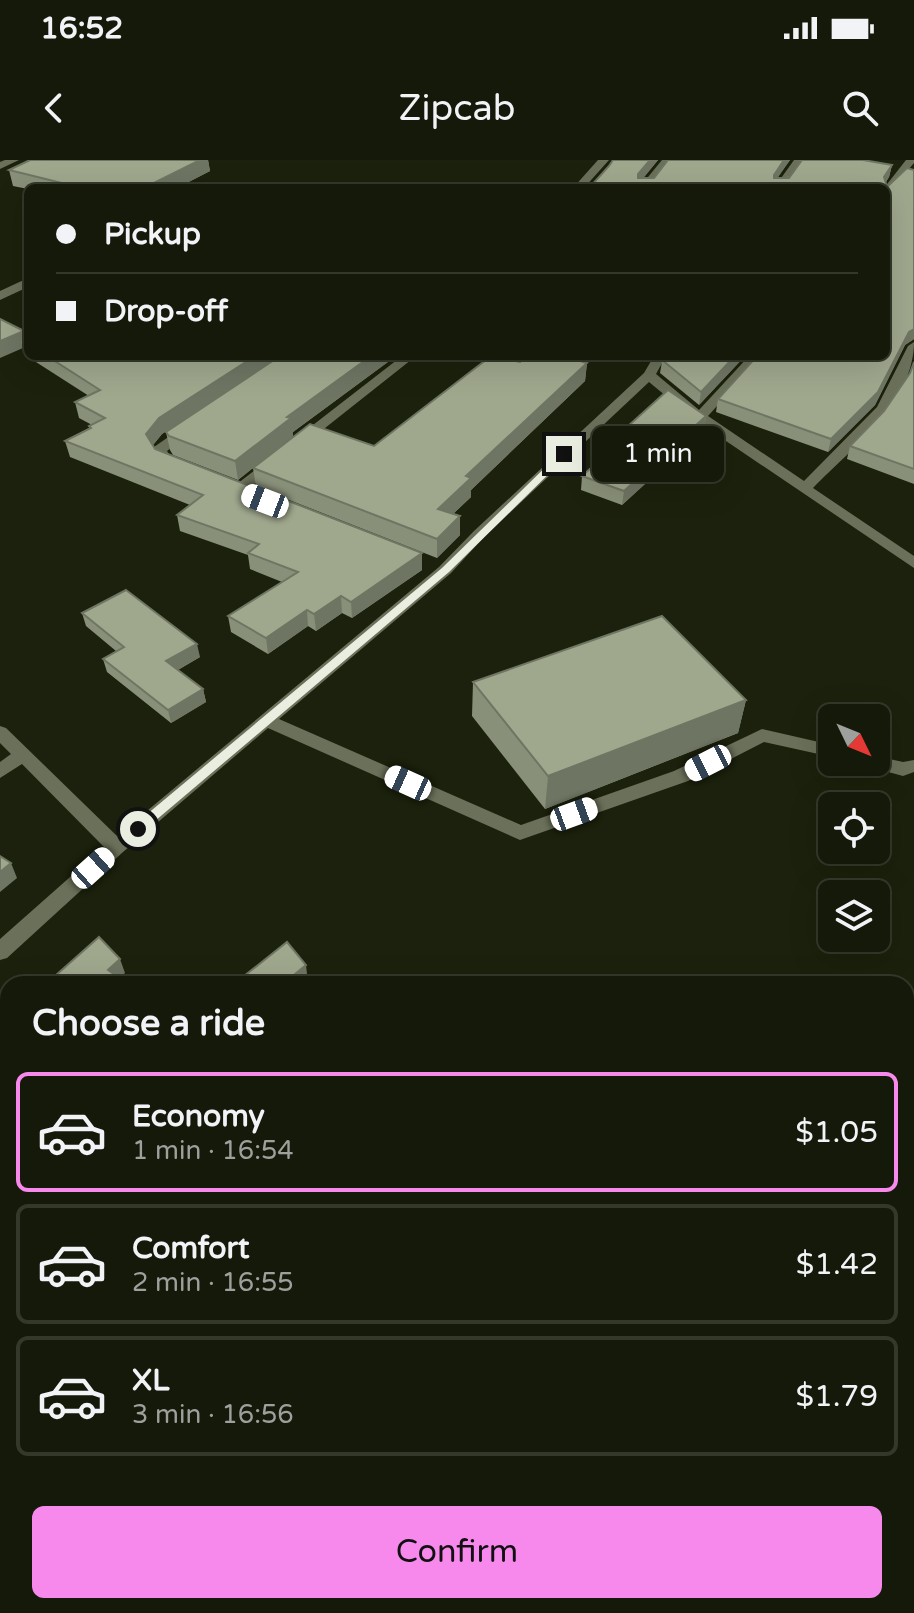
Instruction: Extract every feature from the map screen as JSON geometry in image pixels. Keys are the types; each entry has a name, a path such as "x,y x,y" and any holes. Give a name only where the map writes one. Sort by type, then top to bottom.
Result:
{"street":[{"path":"0,166 14,160"},
{"path":"582,184 604,160"},
{"path":"647,184 667,160"},
{"path":"782,184 799,160"},
{"path":"890,188 911,160"},
{"path":"0,296 24,284"},
{"path":"805,488 883,409 914,346"},
{"path":"238,490 405,360"},
{"path":"0,952 116,847 268,721 479,534 649,375 658,360"},
{"path":"700,417 752,360"},
{"path":"649,375 700,417 914,563"},
{"path":"195,472 166,460 159,450 200,420"},
{"path":"268,721 520,833 681,776 762,735 818,748"},
{"path":"0,732 116,847"},
{"path":"0,771 22,755"},
{"path":"890,766 903,769 914,766"}],"building":[{"path":"30,160 200,160 152,184 66,184 9,170"},
{"path":"613,160 650,160 638,178 654,178 668,160 784,160 774,178 789,178 802,160 863,160 892,165 884,177 886,184 593,184"},
{"path":"907,168 914,170 914,329 909,332 878,392 831,439 718,399 753,360 890,360 890,184"},
{"path":"0,319 24,331 0,341"},
{"path":"53,360 249,360 159,418 146,434 155,449 422,553 351,602 341,596 314,614 307,610 266,638 228,616 298,572 248,553 259,544 177,515 203,495 65,441 105,418 75,402 100,390"},
{"path":"274,360 365,360 287,417 291,418 235,461 169,436 166,432"},
{"path":"486,360 577,360 587,363 466,476 471,478 438,509 460,516 437,539 253,468 310,424 374,446"},
{"path":"662,360 731,360 701,392"},
{"path":"914,362 914,469 850,446 884,411"},
{"path":"668,390 706,416 624,491 582,476 613,448 606,446"},
{"path":"126,590 197,644 166,661 203,689 168,710 103,659 124,647 82,613"},
{"path":"662,616 746,700 548,776 473,682"},
{"path":"0,856 11,863 0,872"},
{"path":"99,937 120,959 108,970 117,976 55,976"},
{"path":"287,942 306,965 293,976 244,976"}],"route":[{"path":"138,829 445,570 564,454"}]}
